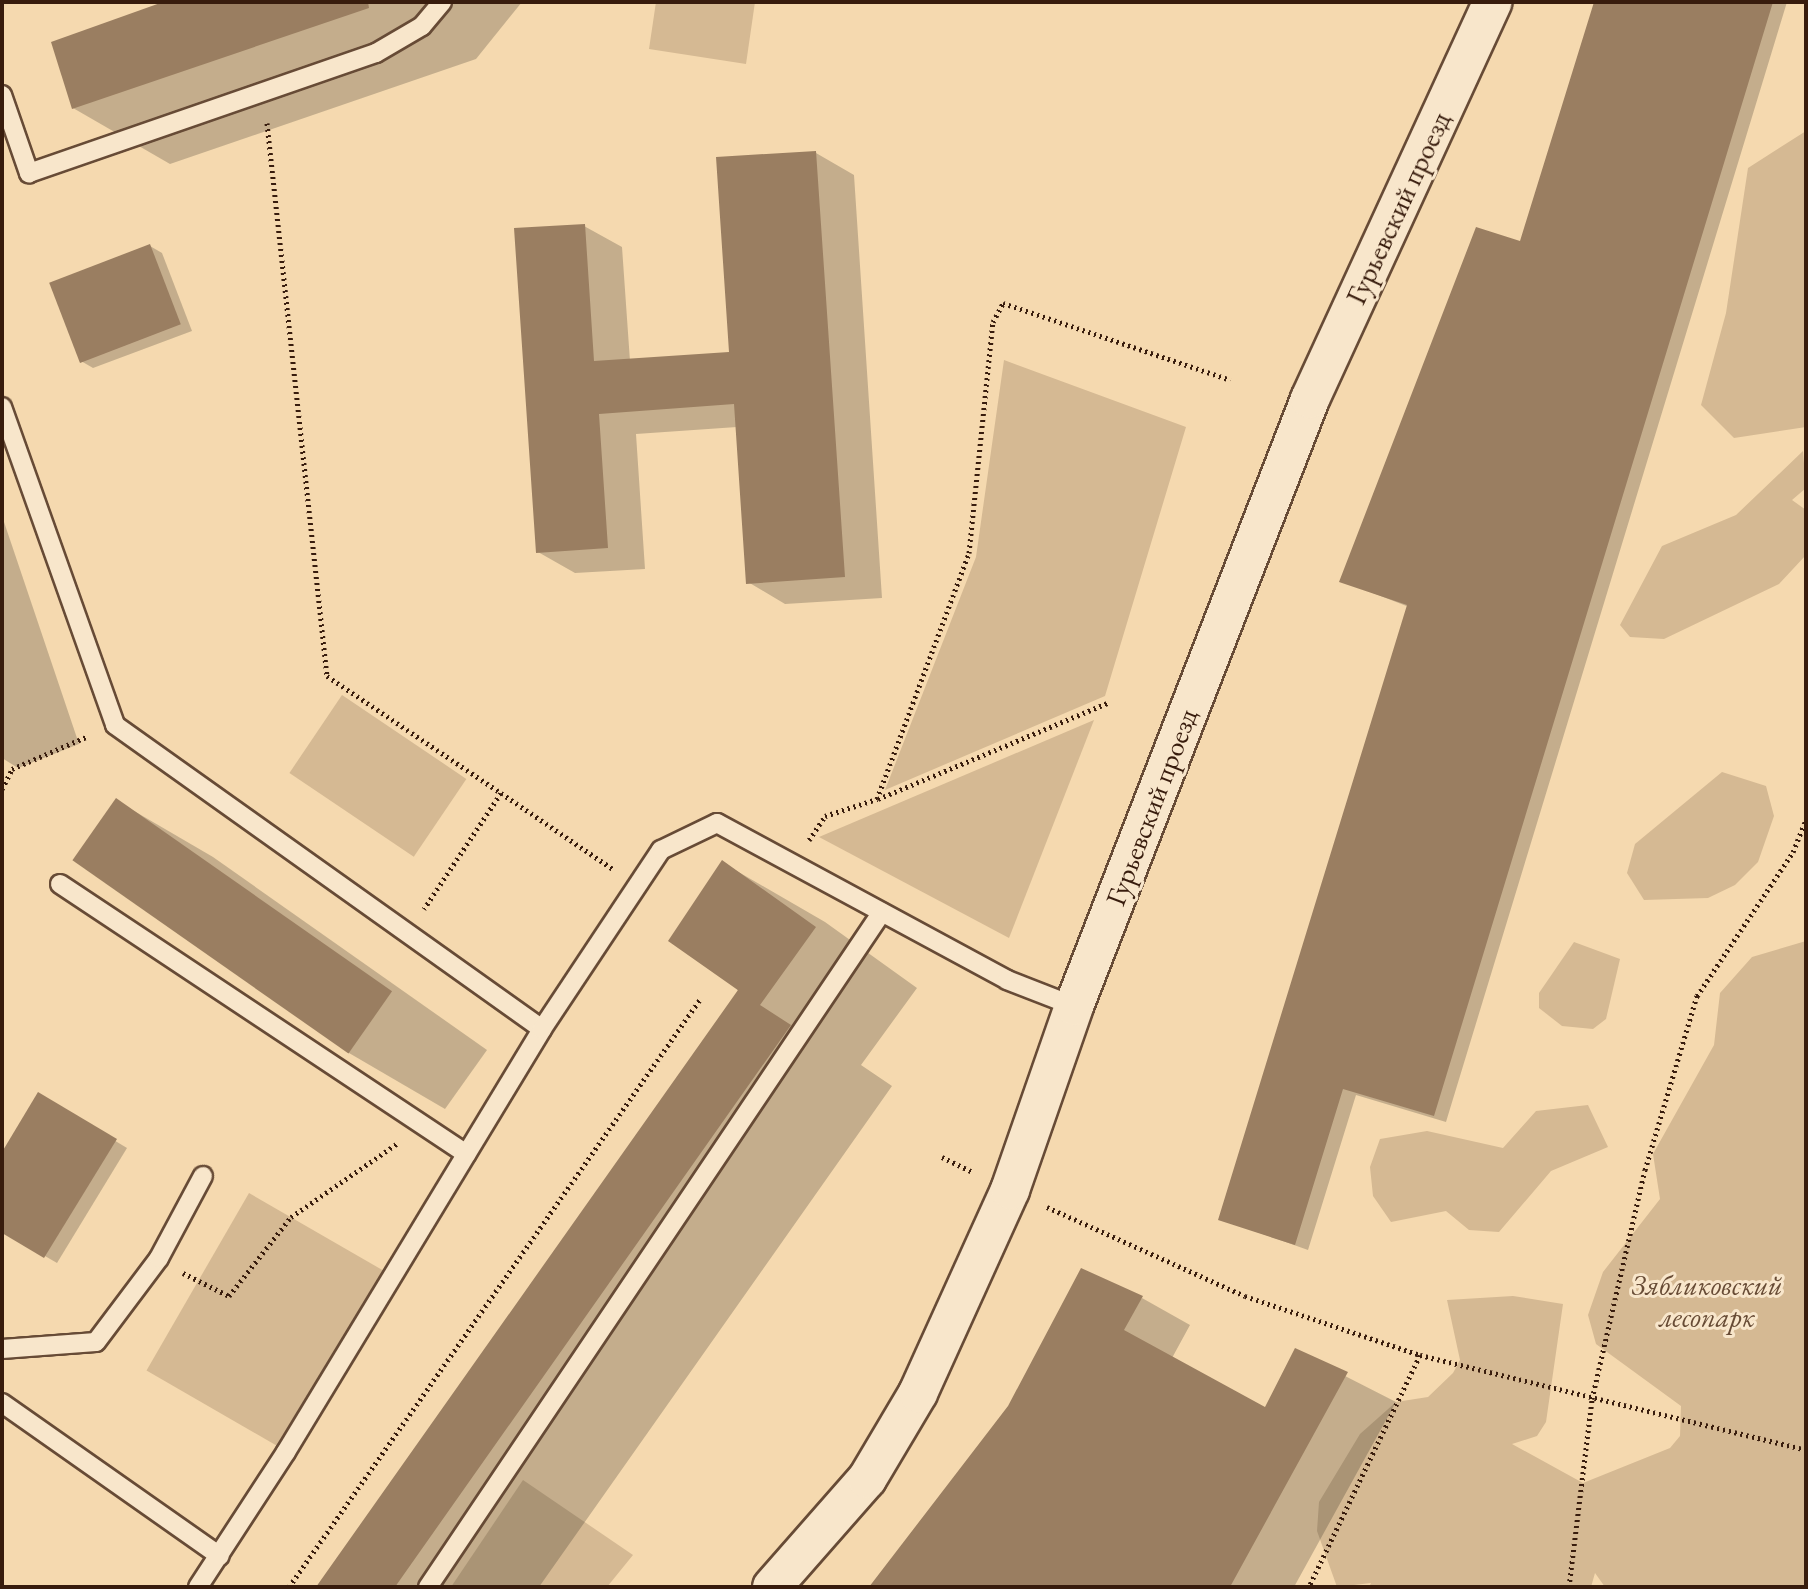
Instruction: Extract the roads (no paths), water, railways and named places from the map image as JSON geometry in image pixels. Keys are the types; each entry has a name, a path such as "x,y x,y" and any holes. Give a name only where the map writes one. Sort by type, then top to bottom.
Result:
{"street":[{"name":"Гурьевский проезд","path":"772,1587 867,1479 918,1393 1010,1190 1074,1006 1310,399 1493,2"}],"lane":[{"path":"2,95 29,173 376,53 422,26 442,2"},
{"path":"2,407 115,725 542,1029"},
{"path":"198,1587 220,1556 542,1029 661,850 717,823 1007,980 1074,1006"},
{"path":"60,884 466,1154"},
{"path":"428,1587 882,912"},
{"path":"2,1349 96,1342 159,1258 203,1176"},
{"path":"2,1403 220,1556"}],"park label":[{"name":"Зябликовский лесопарк","path":"1707,1301"}]}
